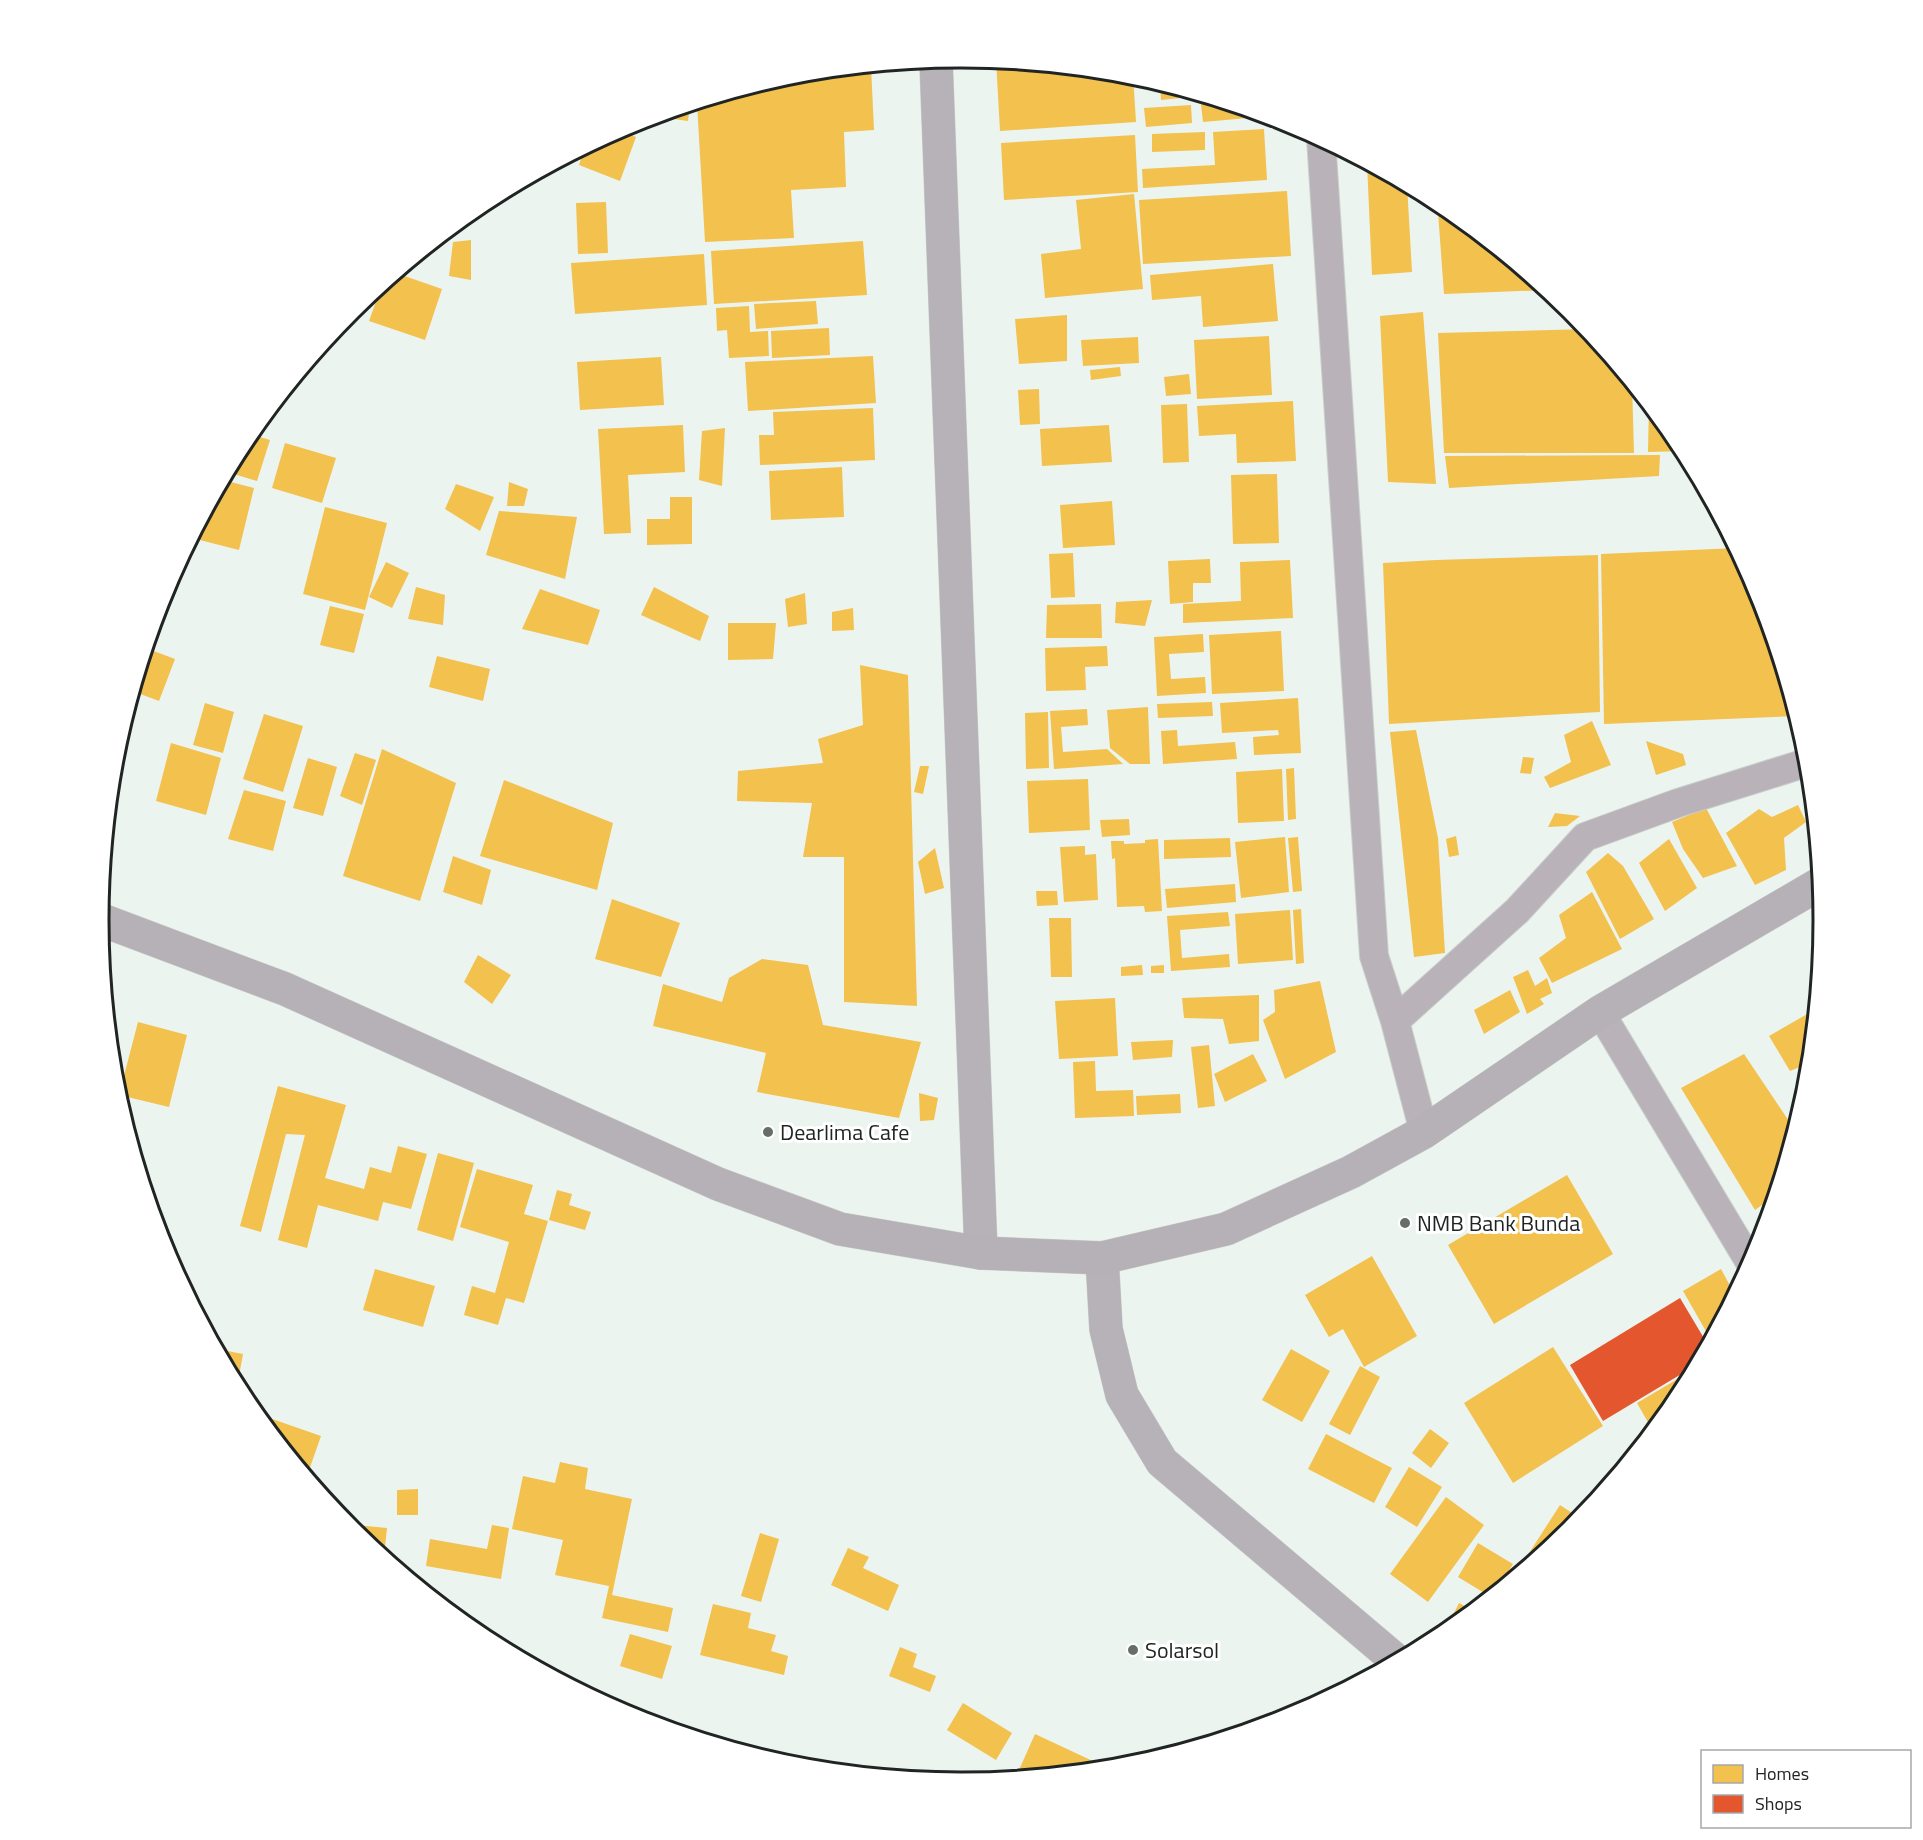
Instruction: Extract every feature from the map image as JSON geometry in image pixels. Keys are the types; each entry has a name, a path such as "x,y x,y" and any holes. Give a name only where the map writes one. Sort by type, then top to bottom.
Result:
{"highway":[{"path":"109,923 285,988 718,1184 840,1229 981,1253 1102,1258 1226,1229 1351,1172 1424,1132 1600,1012 1813,888"}],"main road":[{"path":"936,68 981,1253"},
{"path":"1102,1258 1106,1329 1122,1395 1162,1462 1391,1656"}],"street":[{"path":"1322,147 1374,956 1395,1021 1424,1132"},
{"path":"1395,1021 1516,911 1585,837 1678,803 1800,765"},
{"path":"1600,1012 1745,1254"}],"building: Homes":[{"path":"996,69 1073,75 1134,85 1136,122 1000,131"},
{"path":"871,73 874,130 844,132 846,187 791,190 794,238 705,242 697,110 795,84"},
{"path":"1161,92 1184,98 1161,100"},
{"path":"1201,103 1249,118 1203,122"},
{"path":"1191,105 1192,123 1146,127 1144,108"},
{"path":"689,112 688,121 671,119"},
{"path":"1264,129 1267,180 1143,188 1142,169 1215,165 1213,132"},
{"path":"1205,132 1205,150 1152,152 1152,134"},
{"path":"630,134 636,137 620,181 579,165 584,155"},
{"path":"1135,135 1138,192 1004,200 1001,143"},
{"path":"1367,171 1408,194 1412,272 1372,275"},
{"path":"1287,191 1291,256 1143,264 1139,200"},
{"path":"1134,194 1143,289 1045,298 1041,254 1081,249 1076,200"},
{"path":"606,202 608,253 578,254 576,203"},
{"path":"1438,213 1536,290 1444,294"},
{"path":"471,240 471,280 449,276 453,242"},
{"path":"863,241 867,295 714,304 711,251"},
{"path":"704,254 707,305 575,314 571,263"},
{"path":"1273,264 1278,321 1203,327 1201,296 1152,300 1150,275"},
{"path":"403,276 442,289 425,340 369,321 376,300"},
{"path":"816,301 818,324 756,329 754,304"},
{"path":"749,306 750,332 768,331 769,356 729,358 727,330 717,331 716,308"},
{"path":"1423,312 1436,484 1388,482 1380,316"},
{"path":"1067,315 1067,361 1019,364 1015,319"},
{"path":"829,328 830,355 772,358 771,331"},
{"path":"1575,329 1632,394 1634,453 1444,453 1438,333"},
{"path":"1269,336 1272,395 1197,399 1194,340"},
{"path":"1138,337 1139,363 1083,366 1081,340"},
{"path":"873,356 876,403 748,411 745,362"},
{"path":"661,357 664,405 580,410 577,362"},
{"path":"1120,367 1121,376 1091,380 1090,370"},
{"path":"1189,374 1191,394 1166,396 1164,377"},
{"path":"1039,389 1040,424 1020,425 1018,390"},
{"path":"1293,401 1296,461 1237,463 1236,434 1199,436 1197,406"},
{"path":"1187,404 1189,462 1163,463 1161,405"},
{"path":"873,408 875,460 760,465 759,435 774,435 773,412"},
{"path":"1649,416 1673,451 1648,452"},
{"path":"683,425 685,472 628,475 631,533 604,534 598,429"},
{"path":"1109,425 1112,462 1042,466 1040,429"},
{"path":"725,428 722,486 699,480 702,431"},
{"path":"260,437 270,440 257,481 235,474"},
{"path":"285,443 336,458 322,503 272,488"},
{"path":"1660,455 1659,476 1449,488 1445,456"},
{"path":"842,467 844,517 771,520 769,471"},
{"path":"1277,474 1279,543 1233,544 1231,475"},
{"path":"231,482 254,488 239,550 199,540"},
{"path":"509,482 528,489 524,506 507,506"},
{"path":"456,484 494,497 480,531 445,509"},
{"path":"670,497 692,497 692,544 647,545 647,519 670,519"},
{"path":"1112,501 1115,545 1063,548 1060,505"},
{"path":"325,507 387,523 365,610 303,594"},
{"path":"499,511 577,517 565,579 486,555"},
{"path":"1728,548 1769,646 1789,716 1604,724 1601,554"},
{"path":"1073,553 1075,597 1051,598 1049,554"},
{"path":"1598,555 1600,712 1389,724 1383,563"},
{"path":"1210,559 1211,583 1193,583 1193,602 1170,604 1168,561"},
{"path":"1290,560 1293,618 1183,623 1183,604 1241,601 1240,562"},
{"path":"386,562 409,573 392,608 369,597"},
{"path":"416,587 445,595 443,625 408,619"},
{"path":"654,587 709,616 700,641 641,615"},
{"path":"540,589 600,610 588,645 522,629"},
{"path":"805,593 807,624 788,627 785,599"},
{"path":"1152,600 1145,626 1115,623 1116,602"},
{"path":"1101,604 1102,638 1046,638 1047,605"},
{"path":"330,606 364,614 354,653 320,645"},
{"path":"853,608 854,630 832,631 832,612"},
{"path":"728,623 776,623 773,659 728,660"},
{"path":"1281,631 1284,691 1212,694 1209,635"},
{"path":"1203,634 1204,652 1169,654 1171,679 1205,677 1206,693 1157,696 1154,637"},
{"path":"1107,646 1108,666 1085,667 1086,690 1046,691 1045,648"},
{"path":"153,651 175,659 159,701 140,694"},
{"path":"437,656 490,669 483,701 429,687"},
{"path":"860,665 908,675 917,1006 844,1002 844,857 803,857 812,803 737,801 738,771 823,763 818,739 863,725"},
{"path":"1298,698 1301,753 1254,755 1253,737 1279,735 1278,730 1222,733 1220,703"},
{"path":"1212,702 1213,716 1158,718 1157,704"},
{"path":"205,703 234,712 223,753 193,745"},
{"path":"1148,707 1150,764 1130,764 1110,748 1107,710"},
{"path":"1087,709 1088,725 1061,727 1063,752 1107,749 1123,764 1054,769 1050,711"},
{"path":"1048,712 1049,768 1026,769 1025,713"},
{"path":"264,714 303,726 283,792 243,779"},
{"path":"1592,721 1611,765 1550,788 1544,777 1571,762 1564,735"},
{"path":"1177,730 1178,746 1235,742 1237,759 1163,764 1161,731"},
{"path":"1416,730 1438,838 1445,953 1414,957 1390,732"},
{"path":"1646,741 1683,754 1686,765 1656,775"},
{"path":"171,743 221,758 206,815 156,801"},
{"path":"382,749 456,783 420,901 343,876"},
{"path":"355,753 376,760 362,805 340,796"},
{"path":"1523,757 1534,758 1531,774 1520,773"},
{"path":"308,758 337,767 323,816 293,808"},
{"path":"920,766 929,766 923,794 914,792"},
{"path":"1294,768 1296,819 1288,820 1286,769"},
{"path":"1282,769 1284,821 1238,823 1236,772"},
{"path":"1088,779 1090,830 1029,833 1027,781"},
{"path":"504,780 613,823 597,890 480,856"},
{"path":"244,790 286,801 273,851 228,839"},
{"path":"1798,805 1806,822 1784,838 1786,870 1755,885 1726,833 1759,809 1772,817"},
{"path":"1706,808 1737,866 1703,878 1683,849 1672,822"},
{"path":"1555,813 1580,816 1567,826 1548,827"},
{"path":"1129,819 1130,835 1102,837 1100,820"},
{"path":"1456,836 1459,855 1449,857 1446,839"},
{"path":"1285,837 1289,892 1241,898 1235,842"},
{"path":"1298,837 1302,891 1293,892 1288,838"},
{"path":"1230,838 1231,857 1164,859 1164,840"},
{"path":"1158,839 1162,911 1145,912 1144,906 1117,907 1115,858 1112,859 1111,841 1124,841 1124,844 1145,843 1145,840"},
{"path":"1669,839 1697,888 1665,911 1639,863"},
{"path":"1085,846 1085,855 1096,854 1098,900 1064,902 1060,847"},
{"path":"935,848 944,888 925,894 918,862"},
{"path":"1608,853 1623,866 1654,919 1620,939 1586,872"},
{"path":"453,856 491,870 482,905 443,892"},
{"path":"1235,884 1236,902 1167,908 1165,889"},
{"path":"1036,891 1057,891 1058,905 1037,906"},
{"path":"1592,892 1622,949 1552,983 1539,958 1566,938 1559,915"},
{"path":"612,899 680,923 661,977 595,959"},
{"path":"1301,909 1304,963 1296,964 1293,910"},
{"path":"1290,910 1293,960 1238,964 1235,914"},
{"path":"1228,912 1230,926 1180,930 1182,958 1229,954 1230,967 1171,971 1167,916"},
{"path":"1049,918 1071,918 1072,977 1051,977"},
{"path":"478,955 511,975 492,1004 464,982"},
{"path":"762,959 808,965 823,1025 921,1042 899,1118 757,1092 766,1053 653,1026 663,984 722,1002 729,978"},
{"path":"1142,965 1143,975 1121,976 1121,967"},
{"path":"1164,965 1164,973 1151,973 1151,966"},
{"path":"1528,970 1535,986 1547,978 1552,993 1540,999 1544,1004 1527,1014 1513,977"},
{"path":"1320,981 1336,1052 1285,1079 1263,1020 1275,1012 1274,990"},
{"path":"1510,990 1520,1012 1484,1034 1474,1010"},
{"path":"1259,995 1259,1041 1229,1044 1223,1019 1184,1018 1182,998"},
{"path":"1115,998 1118,1056 1059,1059 1055,1001"},
{"path":"1809,1013 1801,1066 1790,1071 1769,1036"},
{"path":"138,1022 187,1035 169,1107 128,1097 124,1077"},
{"path":"1173,1040 1172,1057 1133,1060 1131,1042"},
{"path":"1209,1045 1215,1106 1198,1108 1191,1047"},
{"path":"1253,1054 1267,1081 1225,1102 1214,1074"},
{"path":"1744,1054 1790,1122 1766,1202 1755,1210 1681,1088"},
{"path":"1095,1061 1096,1091 1133,1090 1134,1116 1075,1118 1073,1062"},
{"path":"278,1086 346,1105 325,1178 364,1189 370,1167 391,1173 398,1146 427,1154 411,1209 383,1202 378,1221 318,1205 307,1248 278,1240 305,1135 286,1134 261,1232 240,1226"},
{"path":"919,1093 938,1098 934,1120 920,1121"},
{"path":"1180,1094 1181,1113 1137,1115 1136,1096"},
{"path":"438,1153 474,1163 453,1241 417,1230"},
{"path":"477,1169 533,1185 524,1214 548,1221 524,1303 506,1298 498,1325 464,1315 472,1286 495,1293 509,1242 460,1227"},
{"path":"1567,1175 1613,1254 1494,1324 1448,1245"},
{"path":"557,1190 572,1194 569,1205 591,1212 585,1230 549,1220"},
{"path":"1372,1256 1417,1336 1364,1367 1343,1329 1329,1337 1305,1295"},
{"path":"375,1269 435,1286 423,1327 363,1310"},
{"path":"1721,1269 1731,1287 1707,1333 1683,1291"},
{"path":"1553,1347 1603,1426 1513,1483 1464,1403"},
{"path":"1291,1349 1330,1371 1302,1422 1262,1400"},
{"path":"226,1351 243,1354 240,1373"},
{"path":"1360,1366 1380,1377 1350,1435 1329,1424"},
{"path":"1681,1377 1649,1424 1637,1403"},
{"path":"270,1418 321,1436 310,1468"},
{"path":"1430,1429 1449,1443 1431,1468 1412,1453"},
{"path":"1326,1434 1392,1468 1374,1503 1308,1469"},
{"path":"560,1462 588,1468 585,1489 632,1499 612,1595 673,1608 668,1632 602,1618 609,1586 555,1575 563,1540 512,1529 523,1476 555,1483"},
{"path":"1409,1467 1442,1487 1417,1527 1385,1507"},
{"path":"418,1489 418,1515 397,1515 397,1490"},
{"path":"1446,1497 1484,1525 1428,1602 1390,1574"},
{"path":"1560,1505 1573,1514 1564,1523 1524,1561"},
{"path":"492,1525 509,1528 501,1579 426,1566 430,1539 487,1549"},
{"path":"362,1526 387,1528 385,1548"},
{"path":"760,1533 779,1539 761,1602 741,1596"},
{"path":"1478,1543 1513,1564 1506,1575 1484,1593 1458,1577"},
{"path":"848,1548 869,1557 863,1568 899,1585 888,1611 831,1585"},
{"path":"1459,1603 1466,1607 1452,1616"},
{"path":"713,1604 751,1613 748,1628 776,1635 771,1651 788,1656 784,1675 700,1655"},
{"path":"630,1634 672,1646 662,1679 620,1666"},
{"path":"900,1647 917,1654 913,1667 936,1676 930,1692 889,1676"},
{"path":"963,1703 1012,1733 996,1760 947,1730"},
{"path":"1035,1734 1094,1762 1073,1765 1019,1770"}],"building: Shops":[{"path":"1680,1298 1704,1338 1683,1373 1603,1421 1570,1365"}],"place":[{"name":"Dearlima Cafe","path":"768,1132"},
{"name":"NMB Bank Bunda","path":"1405,1223"},
{"name":"Solarsol","path":"1133,1650"}]}
